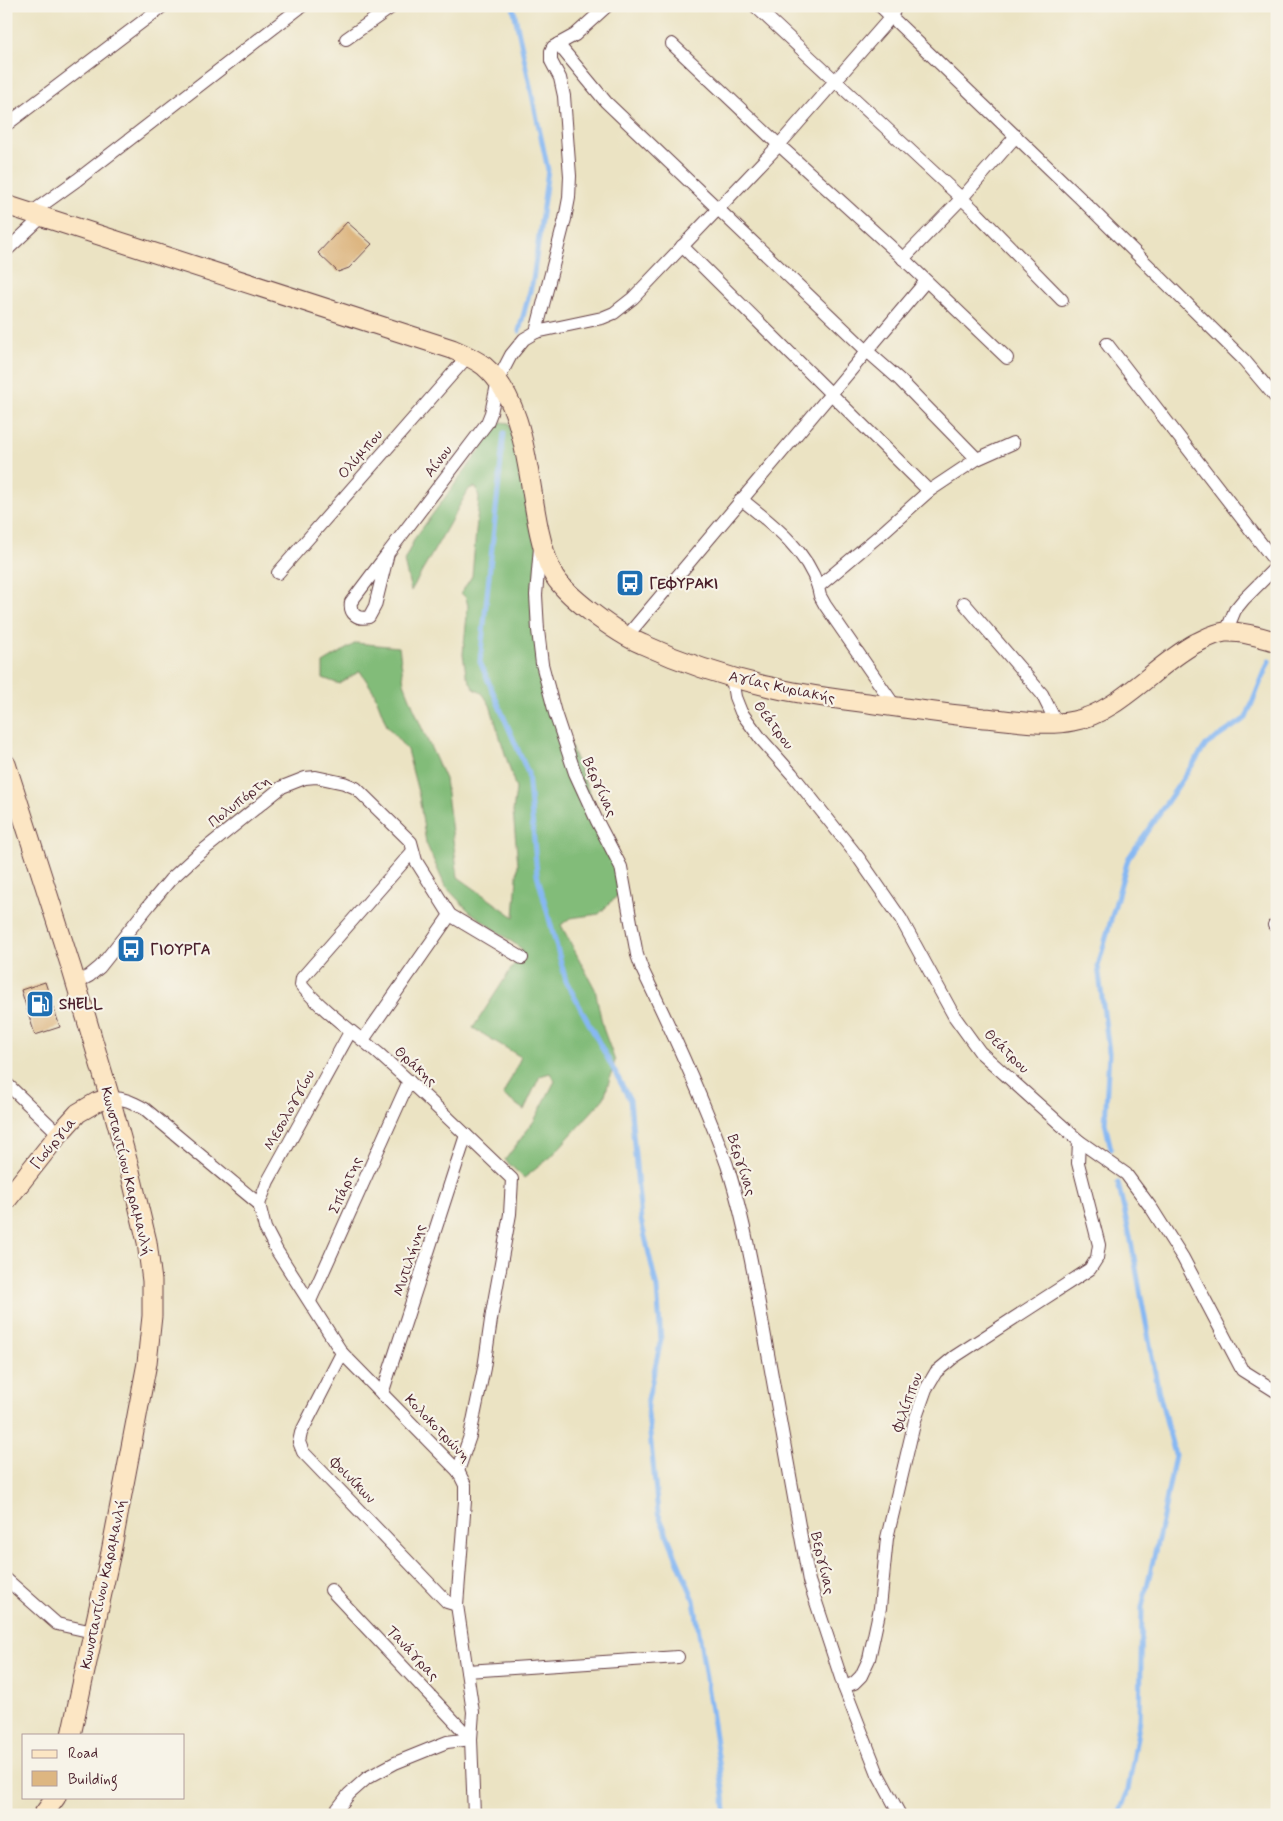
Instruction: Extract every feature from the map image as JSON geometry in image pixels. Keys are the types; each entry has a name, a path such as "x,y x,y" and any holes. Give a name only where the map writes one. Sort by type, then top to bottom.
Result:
{"street":[{"path":"6,125 150,10 164,6"},
{"path":"6,251 36,215 77,180 302,6"},
{"path":"346,39 393,6"},
{"path":"608,6 575,35 558,44 551,51 550,56 560,78 564,96 570,176 569,198 549,287 536,332 602,318 614,313 633,298 779,145 894,12"},
{"path":"754,6 962,198 1062,300"},
{"path":"880,6 894,12 1016,136 1244,360 1277,399"},
{"path":"558,44 606,102 867,351 900,380 977,460"},
{"path":"672,44 1007,358"},
{"path":"903,259 962,198 1016,136"},
{"name":"Αγίας Κυριακής","path":"6,205 391,328 452,349 483,365 498,380 511,400 521,437 540,536 553,573 566,591 640,644 732,678 792,692 896,708 1056,724 1075,721 1103,711 1182,651 1207,638 1226,632 1277,642"},
{"path":"682,246 929,491"},
{"path":"627,636 926,281"},
{"name":"Αίνου","path":"388,553 375,606 369,617 357,617 350,608 351,602 388,553 487,423 498,380 518,346 524,339 536,332"},
{"path":"1107,344 1277,565 1235,610 1226,632"},
{"name":"Ολύμπου","path":"278,573 468,356"},
{"path":"818,587 929,491 977,460 1014,443"},
{"path":"741,499 790,541 810,569 825,605 896,708"},
{"name":"Βεργίνας","path":"540,536 536,595 538,630 544,673 555,714 575,773 621,867 642,969 684,1060 727,1166 753,1268 805,1561 816,1603 844,1687 878,1774 900,1815"},
{"path":"964,603 1042,694 1056,724"},
{"name":"Θεάτρου","path":"732,678 735,696 741,712 858,858 901,919 954,1016 980,1052 1079,1141 1126,1174 1152,1209 1183,1258 1242,1370 1277,1392"},
{"name":"Κωνσταντίνου Καραμανλή","path":"6,764 76,983 110,1098 147,1242 152,1281 152,1316 145,1372 111,1552 71,1734"},
{"name":"Πολυπόρτη","path":"76,983 100,967 170,880 195,857 282,787 305,778 344,782 356,788 411,842 416,861 450,915 522,958"},
{"name":"Θράκης","path":"413,851 302,978 300,985 350,1032 363,1040 409,1081 512,1179 510,1214 484,1368 470,1436 458,1471"},
{"path":"363,1040 450,915"},
{"name":"Μεσολογγίου","path":"259,1204 268,1181 350,1032"},
{"name":"Σπάρτης","path":"310,1302 409,1081"},
{"path":"6,1083 59,1134"},
{"path":"110,1098 133,1102 145,1110 259,1204"},
{"name":"Γιούργια","path":"6,1201 78,1113 97,1102 110,1098"},
{"name":"Μυτιλήνης","path":"382,1394 466,1136"},
{"name":"Φιλίππου","path":"844,1687 861,1676 869,1659 880,1608 887,1538 899,1486 915,1420 926,1390 936,1372 954,1356 1090,1268 1097,1258 1099,1245 1078,1163 1079,1141"},
{"name":"Κολοκοτρώνη","path":"259,1204 265,1228 277,1251 342,1353 458,1471 465,1484 457,1605 473,1712 471,1739 474,1815"},
{"name":"Φοινίκων","path":"342,1353 301,1433 299,1442 303,1452 447,1602 457,1605"},
{"path":"6,1579 57,1624 93,1632"},
{"name":"Τανάγρας","path":"331,1590 471,1739"},
{"path":"467,1672 678,1657"},
{"path":"334,1815 349,1794 367,1778 395,1763 447,1742 471,1739"},
{"path":"42,1815 56,1798"},
{"path":"53,1815 57,1798"}],"green space":[{"path":"501,422 509,423 538,535 539,666 619,868 622,891 599,914 570,918 561,925 595,989 603,1028 615,1061 604,1098 551,1157 524,1178 505,1160 534,1121 555,1081 550,1073 540,1076 524,1110 503,1095 521,1057 473,1028 522,949 469,911 445,886 426,843 419,796 407,750 387,726 374,692 360,671 339,684 323,678 323,663 356,643 399,647 404,683 445,779 458,877 514,917 518,864 513,812 516,789 490,705 483,694 473,688 466,674 463,654 468,606 466,598 461,593 472,576 479,498 477,489 474,487 469,489 411,591 404,561 415,538"}],"building":[{"path":"347,222 372,244 349,268 338,272 318,253"},
{"path":"45,982 60,1027 35,1035 21,990"}],"waterway":[{"path":"513,6 548,170 533,280 519,331"},
{"path":"504,433 480,662 528,773 537,874 566,981 630,1100 641,1220 657,1288 661,1340 647,1404 658,1513 694,1600 724,1795 725,1815"},
{"path":"1111,1149 1105,1123 1109,1052 1098,966 1128,859 1206,745 1246,718 1269,661"},
{"path":"1118,1183 1131,1241 1158,1389 1175,1455 1162,1522 1142,1607 1140,1719 1128,1790 1119,1815"}],"place":[{"name":"ΓΕΦΥΡΑΚΙ","path":"630,583"},
{"name":"ΓΙΟΥΡΓΑ","path":"131,949"},
{"name":"SHELL","path":"40,1004"}]}
